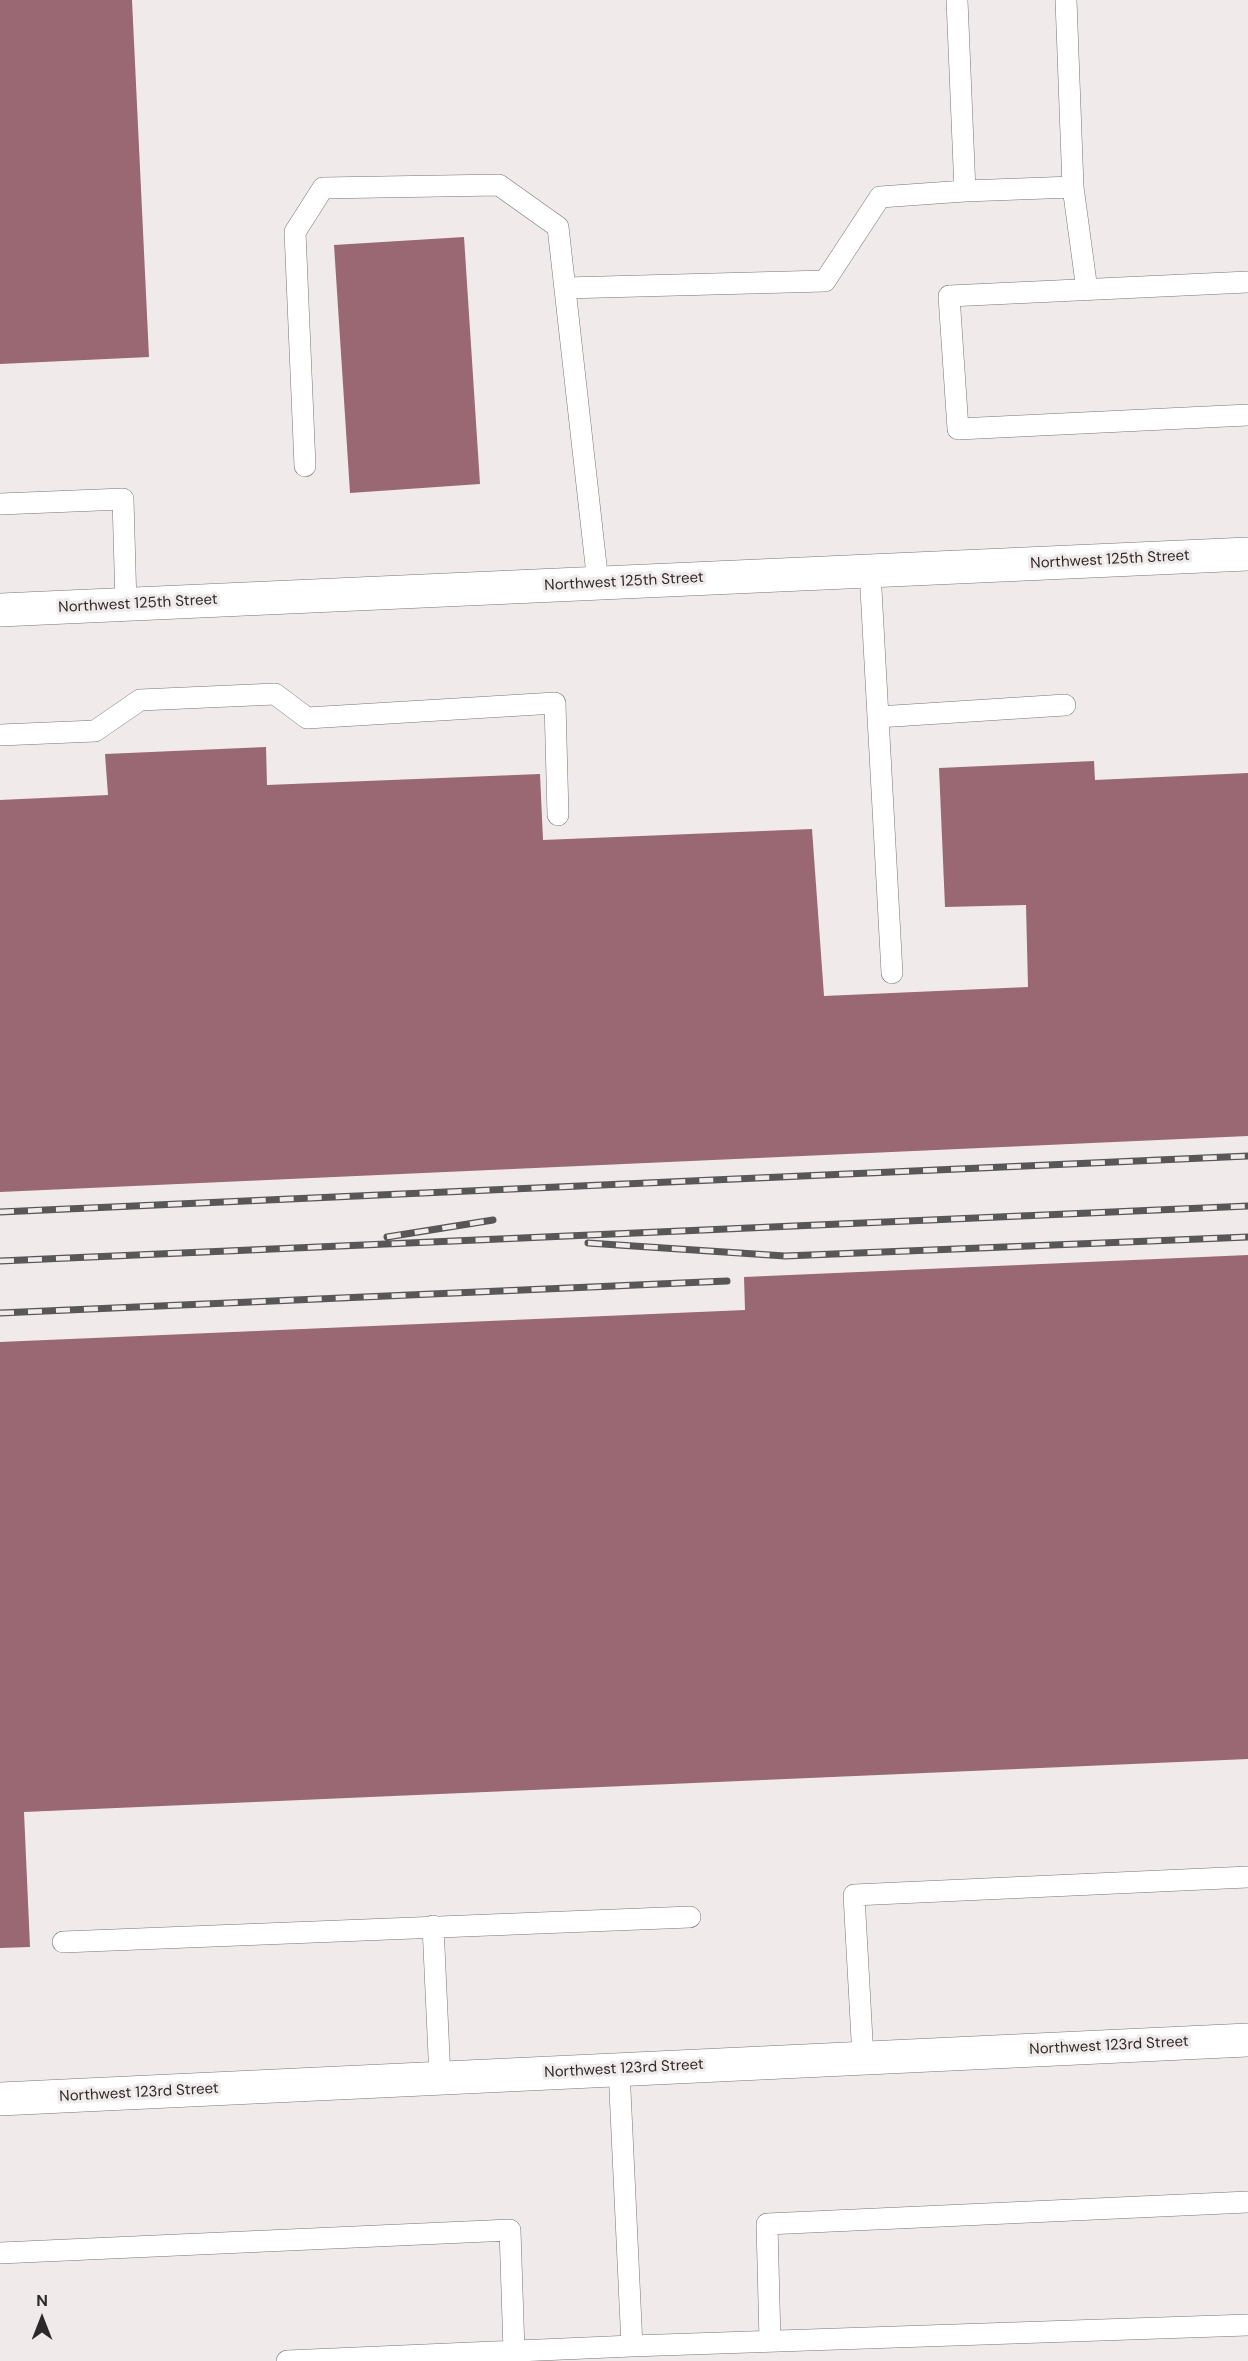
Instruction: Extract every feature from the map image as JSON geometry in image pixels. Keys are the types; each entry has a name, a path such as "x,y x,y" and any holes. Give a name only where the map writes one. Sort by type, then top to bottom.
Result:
{"street":[{"name":"Northwest 125th Street","path":"0,610 1248,554"},
{"name":"Northwest 123rd Street","path":"0,2099 1248,2040"}],"lane":[{"path":"957,0 965,191"},
{"path":"1066,0 1073,187 1087,290"},
{"path":"305,466 295,232 323,188 499,185 558,227 598,583"},
{"path":"565,288 825,281 880,197 1073,187"},
{"path":"1248,282 949,296 958,429 1248,415"},
{"path":"0,504 123,499 126,605"},
{"path":"870,571 892,973"},
{"path":"0,735 95,730 140,700 276,694 307,718 555,703 558,815"},
{"path":"878,717 1065,705"},
{"path":"862,2058 854,1895 1248,1877"},
{"path":"63,1942 690,1917"},
{"path":"433,1926 440,2078"},
{"path":"619,2070 632,2346"},
{"path":"770,2341 767,2224 1248,2202"},
{"path":"0,2253 510,2230 514,2351"},
{"path":"287,2361 632,2346 1248,2325"}],"building":[{"path":"0,0 132,0 149,357 0,364"},
{"path":"464,237 480,484 350,493 334,245"},
{"path":"266,747 267,785 540,774 543,840 812,829 824,996 1028,987 1026,905 945,907 939,768 1094,761 1095,780 1248,773 1248,1136 0,1192 0,800 108,795 105,754"},
{"path":"1248,1255 1248,1759 24,1812 30,1947 0,1948 0,1342 745,1310 744,1277"}],"railway":[{"path":"0,1212 1248,1156"},
{"path":"0,1261 1248,1206"},
{"path":"387,1237 493,1220"},
{"path":"588,1243 785,1256 1248,1237"},
{"path":"0,1313 727,1281"}]}
